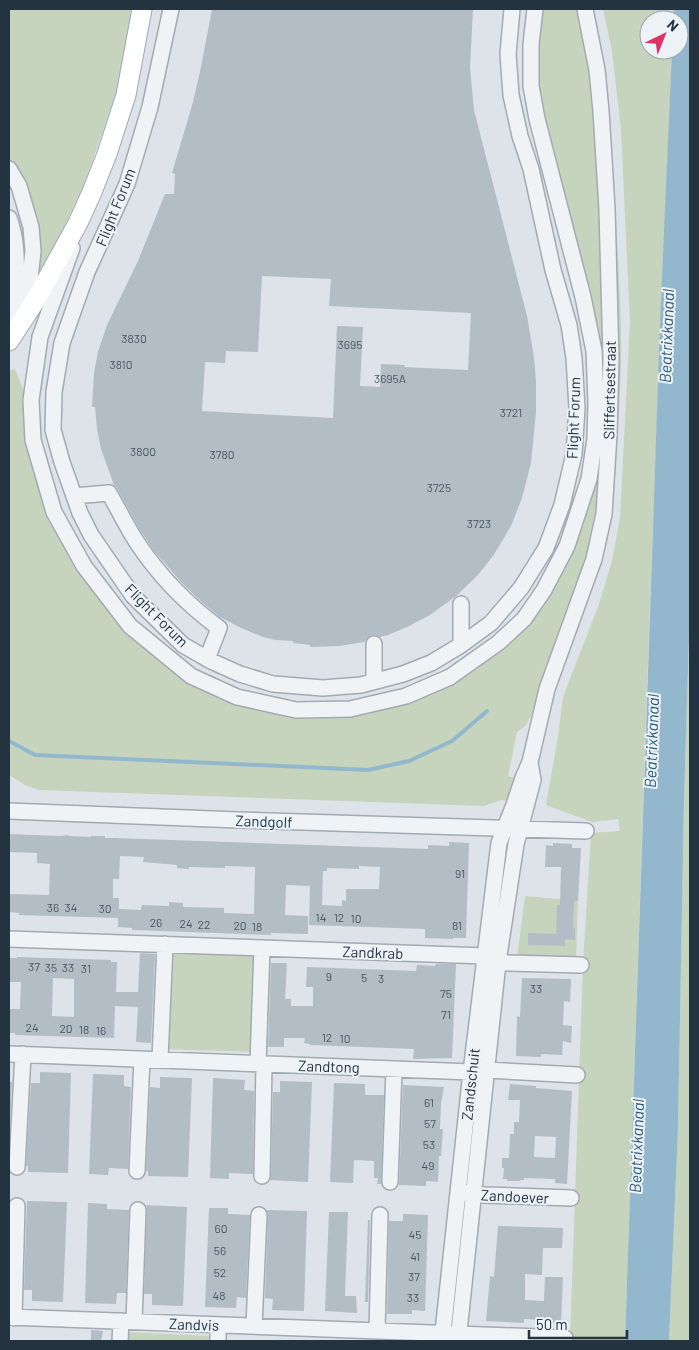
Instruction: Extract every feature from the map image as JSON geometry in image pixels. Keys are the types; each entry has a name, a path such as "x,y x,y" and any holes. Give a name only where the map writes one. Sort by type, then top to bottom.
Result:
{"main road":[{"name":"Flight Forum","path":"9,341 34,301 89,199 107,154 126,95 142,9"}],"street":[{"name":"Flight Forum","path":"171,9 150,107 127,184 88,272 62,342 54,392 53,430 80,513 91,535 133,596 183,645 207,659 240,674 274,684 323,688 361,685 403,674 431,664 491,623 521,588 546,548 562,505 574,454 577,408 574,358 569,326 553,270 531,169 520,136 512,95 508,54 512,9"},
{"name":"Flight Forum","path":"89,199 40,337 31,400 33,440 54,512 86,568 130,626 191,676 238,697 296,710 350,708 406,696 450,677 498,643 524,619 544,590 567,546 589,479 595,439 594,351 584,302 537,119 531,86 531,44 534,9"},
{"name":"Sliffertsestraat","path":"504,828 530,762 548,689 594,559 604,514 611,358 607,209 597,70 585,9"},
{"path":"9,169 19,186 31,227 33,251 30,278 12,311"},
{"path":"9,218 16,252 12,311"},
{"path":"584,302 569,326 594,351"},
{"path":"74,496 109,493 138,544 172,587 198,612 219,628 207,659"},
{"path":"56,517 91,535 86,568"},
{"path":"461,604 461,645"},
{"path":"374,644 374,682"},
{"name":"Sliffertsestraat","path":"520,830 533,780 530,762"},
{"name":"Zandgolf","path":"9,811 520,830"},
{"name":"Zandschuit","path":"443,1337 487,1070 499,843 504,828"},
{"path":"520,830 586,831"},
{"name":"Zandschuit","path":"459,1337 471,1072 492,959 520,830"},
{"name":"Zandkrab","path":"9,939 492,959"},
{"path":"160,1060 165,944"},
{"path":"262,948 262,1176"},
{"path":"492,959 581,965"},
{"name":"Zandtong","path":"17,1168 16,1054 471,1072 487,1070"},
{"path":"137,1171 142,1059"},
{"path":"390,1182 394,1069"},
{"path":"487,1070 577,1075"},
{"name":"Zandoever","path":"466,1193 571,1198"},
{"name":"Zandvis","path":"17,1206 11,1317 377,1330 459,1337"},
{"path":"120,1341 127,1322 138,1210"},
{"path":"254,1326 259,1215"},
{"path":"377,1330 380,1215"},
{"path":"218,1325 218,1341"},
{"path":"459,1337 565,1338"}],"green space":[{"path":"9,9 135,9 124,70 83,188 33,290 9,331 9,324 16,314 36,251 9,163"},
{"path":"539,9 578,9 585,32 595,104 606,343 598,516 588,556 531,716 525,726 517,732 508,776 518,779 509,801 501,800 484,806 39,790 25,785 9,775 9,371 15,369 27,400 48,516 127,630 236,702 351,712 501,647 572,548 600,380 535,77"},
{"path":"591,9 594,9 604,61 610,114 621,325 621,377 615,473 606,548 604,546 615,426"},
{"path":"603,9 674,9 639,10 639,60 672,60 651,572 625,1341 570,1341 583,964 591,833 620,831 618,819 592,822 546,805 563,697 599,604 612,561 620,518 630,322 621,130 612,51"},
{"path":"690,605 690,1341 669,1341 678,1128 684,799"},
{"path":"525,896 578,901 576,960 517,958"},
{"path":"169,952 257,956 253,1052 166,1049"},
{"path":"123,1332 212,1336 212,1341 123,1341"}],"water":[{"name":"Beatrixkanaal","path":"690,9 690,605 684,799 678,1128 669,1341 625,1341 660,323 672,60 689,60 689,10 674,10"}],"building":[{"path":"212,9 473,9 470,68 474,110 527,316 534,357 536,412 531,463 522,498 511,526 493,556 477,576 456,596 430,615 388,635 380,637 374,635 364,642 339,646 310,647 310,645 293,643 293,641 263,637 220,617 182,583 154,551 114,485 101,449 95,407 92,407 94,373 98,352 107,325 138,261 165,194 174,194 175,174 172,173 193,102","holes":["262,276 331,279 329,306 471,313 468,370 381,364 380,387 360,386 363,327 337,326 333,418 202,411 205,362 225,363 226,351 258,352"]},
{"path":"9,834 428,849 428,845 449,846 449,842 469,843 466,938 425,938 425,929 309,925 310,886 286,885 285,915 308,916 308,934 271,933 271,935 132,930 132,928 118,927 118,918 19,915 19,913 9,912 9,894 49,895 50,864 37,863 37,853 9,852","holes":["120,856 144,857 143,862 177,865 177,868 189,869 189,867 255,867 254,914 224,913 224,908 183,907 183,903 169,902 169,906 142,905 141,910 119,909 119,898 113,898 113,879 119,879","359,866 380,867 379,889 346,889 346,901 342,900 342,906 322,905 323,871 327,871 327,868 359,869"]},
{"path":"553,843 572,844 572,848 581,848 578,901 574,901 573,928 575,928 575,940 565,939 565,946 528,945 528,933 556,934 557,905 560,905 561,867 545,867 546,845 553,846"},
{"path":"140,953 155,954 151,1043 136,1042 138,1007 115,1006 114,1038 15,1035 15,1033 9,1033 10,1009 20,1009 21,982 9,982 9,958 111,960 111,962 117,962 116,992 138,992","holes":["53,978 74,979 74,1017 52,1016"]},
{"path":"271,963 287,963 285,999 291,999 291,1006 313,1006 313,987 306,987 307,967 416,971 417,965 456,964 452,1058 413,1059 414,1049 310,1045 304,1043 305,1038 284,1038 284,1047 268,1047"},
{"path":"522,978 571,979 570,1002 564,1001 563,1025 572,1026 571,1043 563,1041 562,1055 541,1054 541,1057 516,1056 517,1016 520,1017"},
{"path":"40,1072 71,1073 68,1173 28,1172 28,1166 26,1166 31,1083 40,1083"},
{"path":"93,1074 124,1075 124,1086 131,1087 128,1169 109,1168 108,1175 89,1174"},
{"path":"160,1077 192,1078 188,1177 148,1176 148,1171 146,1171 150,1087 160,1088"},
{"path":"213,1078 245,1080 244,1090 254,1091 253,1174 229,1173 229,1179 210,1178"},
{"path":"280,1081 312,1082 308,1182 270,1180 273,1092 280,1092"},
{"path":"9,1082 12,1082 9,1146"},
{"path":"334,1083 365,1084 365,1095 384,1095 381,1184 377,1184 378,1178 374,1178 374,1161 354,1160 353,1183 330,1182"},
{"path":"510,1084 572,1091 567,1184 555,1183 555,1179 524,1178 524,1180 520,1181 507,1181 507,1179 503,1179 504,1168 502,1168 502,1158 509,1158 510,1134 514,1134 514,1122 519,1122 520,1100 508,1100","holes":["535,1136 556,1137 555,1158 534,1157"]},
{"path":"403,1085 444,1087 441,1103 440,1129 443,1129 438,1182 426,1181 426,1186 399,1185"},
{"path":"27,1201 67,1202 63,1302 32,1301 32,1290 24,1290"},
{"path":"88,1203 107,1204 107,1209 129,1210 126,1293 117,1293 116,1304 85,1303"},
{"path":"147,1205 187,1207 183,1306 152,1305 152,1294 144,1294"},
{"path":"209,1208 228,1208 228,1214 250,1215 246,1298 237,1297 236,1308 205,1307"},
{"path":"267,1210 307,1211 304,1311 272,1310 273,1299 265,1298"},
{"path":"329,1212 348,1212 345,1296 356,1296 357,1313 325,1311"},
{"path":"403,1214 428,1215 425,1311 412,1310 412,1314 387,1314 389,1221 403,1221"},
{"path":"368,1220 370,1220 368,1302 365,1302"},
{"path":"498,1226 563,1228 562,1248 543,1248 542,1275 525,1274 525,1300 544,1301 545,1277 563,1277 561,1324 543,1322 543,1320 524,1319 524,1323 486,1321 490,1276 494,1277"},
{"path":"91,1330 103,1331 101,1341 91,1341"}],"waterway":[{"path":"9,741 35,755 368,770 409,761 452,741 487,711"}]}
